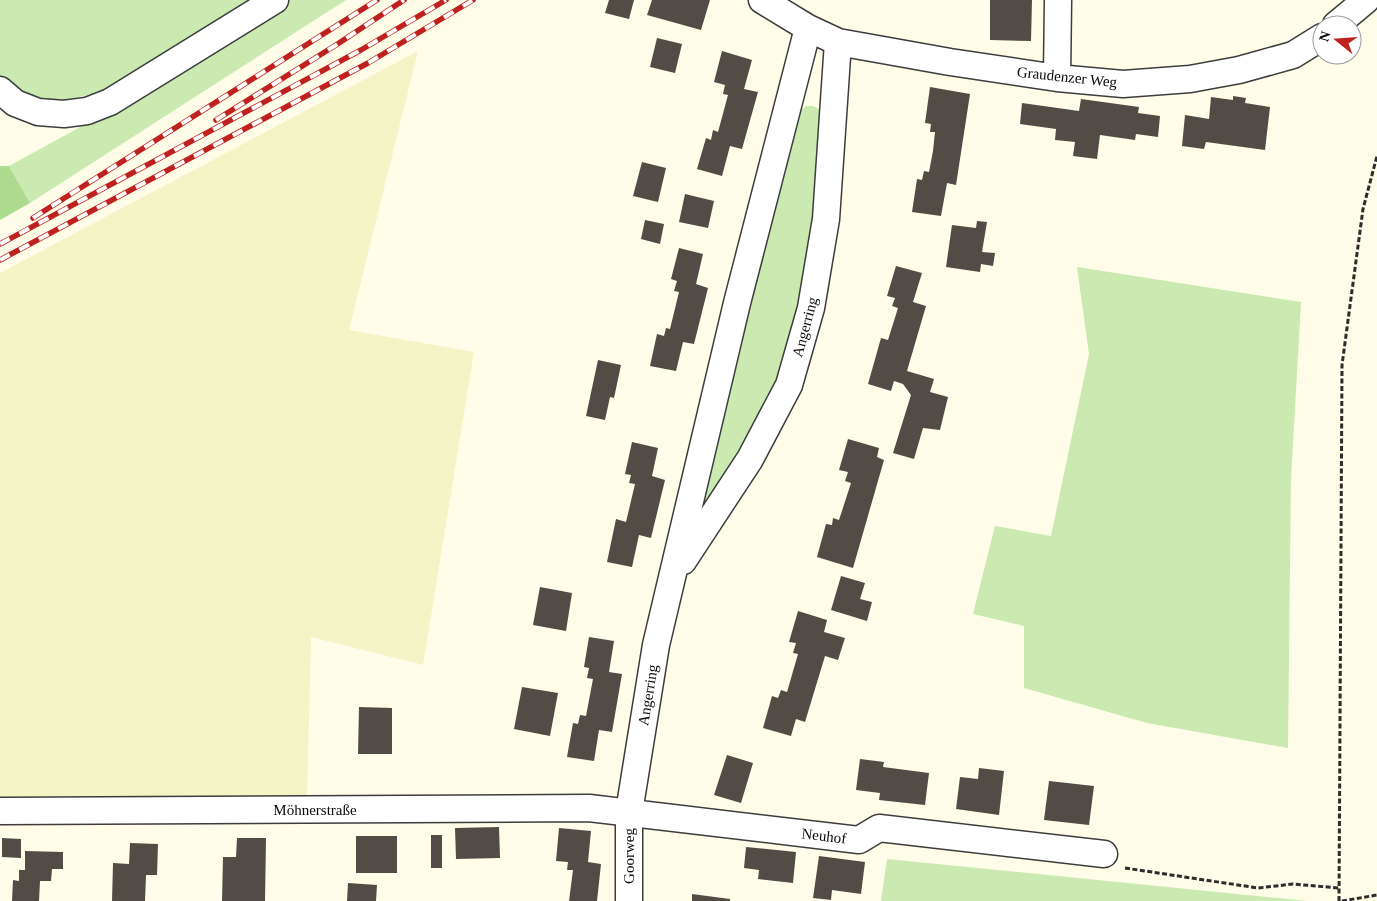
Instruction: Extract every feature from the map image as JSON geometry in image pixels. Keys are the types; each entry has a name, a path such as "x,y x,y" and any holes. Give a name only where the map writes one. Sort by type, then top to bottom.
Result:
{"street":[{"path":"0,90 15,103 38,112 64,114 87,111 110,102 275,0"},
{"name":"Graudenzer Weg","path":"762,0 808,28 838,42 950,62 1057,78 1123,84 1190,79 1239,70 1293,55 1312,43"},
{"path":"1057,78 1058,0"},
{"path":"1348,15 1366,0"},
{"name":"Angerring","path":"630,812 656,645 737,303 808,28"},
{"name":"Angerring","path":"672,579 750,459 789,385 811,308 826,219 838,42"},
{"name":"Möhnerstraße","path":"0,811 589,808 630,812"},
{"name":"Neuhof","path":"630,812 858,840 879,828 1104,854"},
{"name":"Goorweg","path":"629,901 630,812"}],"path":[{"path":"1377,156 1363,209 1342,365 1339,888 1341,901 1377,895"},
{"path":"1104,854 1121,868 1258,888 1293,884 1339,888"}],"green space":[{"path":"0,0 256,0 109,90 66,100 40,101 19,93 0,77"},
{"path":"290,0 346,0 30,203 9,166 142,93"},
{"path":"418,51 349,330 474,352 423,665 311,637 307,796 0,802 0,273"},
{"path":"806,106 813,106 823,111 821,201 788,357 765,413 706,504 702,503 796,114"},
{"path":"0,166 9,166 30,203 0,220"},
{"path":"1077,267 1301,302 1291,479 1288,748 1147,723 1024,688 1024,626 973,614 995,526 1051,536 1089,354"},
{"path":"887,859 1308,901 881,901"}],"building":[{"path":"609,0 634,0 629,19 605,13"},
{"path":"652,0 710,0 701,30 647,15"},
{"path":"990,0 1032,0 1031,41 990,40"},
{"path":"657,38 682,44 675,73 650,67"},
{"path":"722,51 752,60 744,89 758,92 742,149 730,146 722,176 697,169 706,138 711,140 713,130 718,132 728,95 723,94 725,85 714,82"},
{"path":"930,87 970,94 956,185 947,183 941,216 912,212 917,179 922,180 924,171 929,172 933,151 935,132 930,132 931,124 925,123"},
{"path":"1233,96 1246,98 1245,103 1270,107 1265,150 1206,142 1204,149 1182,146 1185,115 1209,119 1211,97 1233,100"},
{"path":"1081,99 1139,107 1138,113 1160,116 1158,137 1136,134 1135,140 1100,135 1097,159 1073,156 1075,142 1055,140 1056,129 1020,124 1022,103 1079,111"},
{"path":"642,162 666,168 658,202 633,196"},
{"path":"685,194 714,201 708,228 679,222"},
{"path":"645,220 664,224 660,244 641,239"},
{"path":"977,221 987,222 982,252 995,253 993,266 981,264 980,272 946,267 952,225 976,228"},
{"path":"679,248 703,254 696,284 708,288 694,344 683,342 676,371 650,366 657,334 664,336 666,328 670,329 679,292 674,291 677,281 671,279"},
{"path":"896,266 922,273 913,302 926,306 907,371 934,379 930,392 948,397 940,430 923,428 914,459 893,453 911,395 903,384 894,381 891,391 868,384 881,338 888,340 898,308 892,306 895,298 887,296"},
{"path":"598,360 621,365 614,398 610,397 605,420 586,416"},
{"path":"848,439 879,448 877,457 884,460 853,568 817,557 826,524 832,525 833,518 839,520 851,483 845,481 848,472 839,470"},
{"path":"632,442 658,448 652,476 665,480 651,538 639,535 632,567 607,562 616,519 626,522 635,484 629,483 631,475 625,474"},
{"path":"841,576 865,583 860,599 872,602 867,621 831,610"},
{"path":"540,587 572,593 566,631 533,625"},
{"path":"798,611 827,620 824,632 845,638 838,660 825,656 805,722 796,719 791,736 763,728 772,696 778,698 781,690 787,692 798,654 793,653 796,643 789,642"},
{"path":"589,637 614,641 609,672 622,674 612,732 599,730 594,761 567,757 573,723 578,724 580,715 586,716 593,679 587,678 589,668 584,667"},
{"path":"522,687 558,693 550,736 514,729"},
{"path":"359,707 392,708 392,754 358,754"},
{"path":"727,755 753,763 741,803 714,795"},
{"path":"860,759 884,762 883,767 929,773 925,805 879,800 880,793 856,790"},
{"path":"979,768 1004,771 999,815 956,809 960,777 978,779"},
{"path":"1049,781 1094,786 1089,825 1044,820"},
{"path":"499,827 500,858 456,859 455,828"},
{"path":"559,828 591,831 588,862 601,864 597,901 569,901 573,870 567,870 568,862 556,861"},
{"path":"431,835 442,835 442,868 431,868"},
{"path":"356,836 397,836 397,873 356,873"},
{"path":"2,838 21,839 21,858 2,857"},
{"path":"237,838 266,838 265,901 222,901 223,857 236,857"},
{"path":"130,843 158,844 157,875 146,875 145,901 112,901 113,863 129,864"},
{"path":"746,847 796,852 793,883 758,879 759,870 744,868"},
{"path":"25,851 63,852 63,869 52,869 51,881 40,881 39,901 12,901 13,880 19,881 19,870 25,870"},
{"path":"819,856 865,862 861,894 832,890 831,900 813,898"},
{"path":"348,883 377,885 376,901 347,901"},
{"path":"692,894 730,899 730,901 692,901"}],"railway":[{"path":"33,218 377,0"},
{"path":"216,120 404,0"},
{"path":"0,244 361,50 446,0"},
{"path":"0,260 368,63 473,0"}]}
